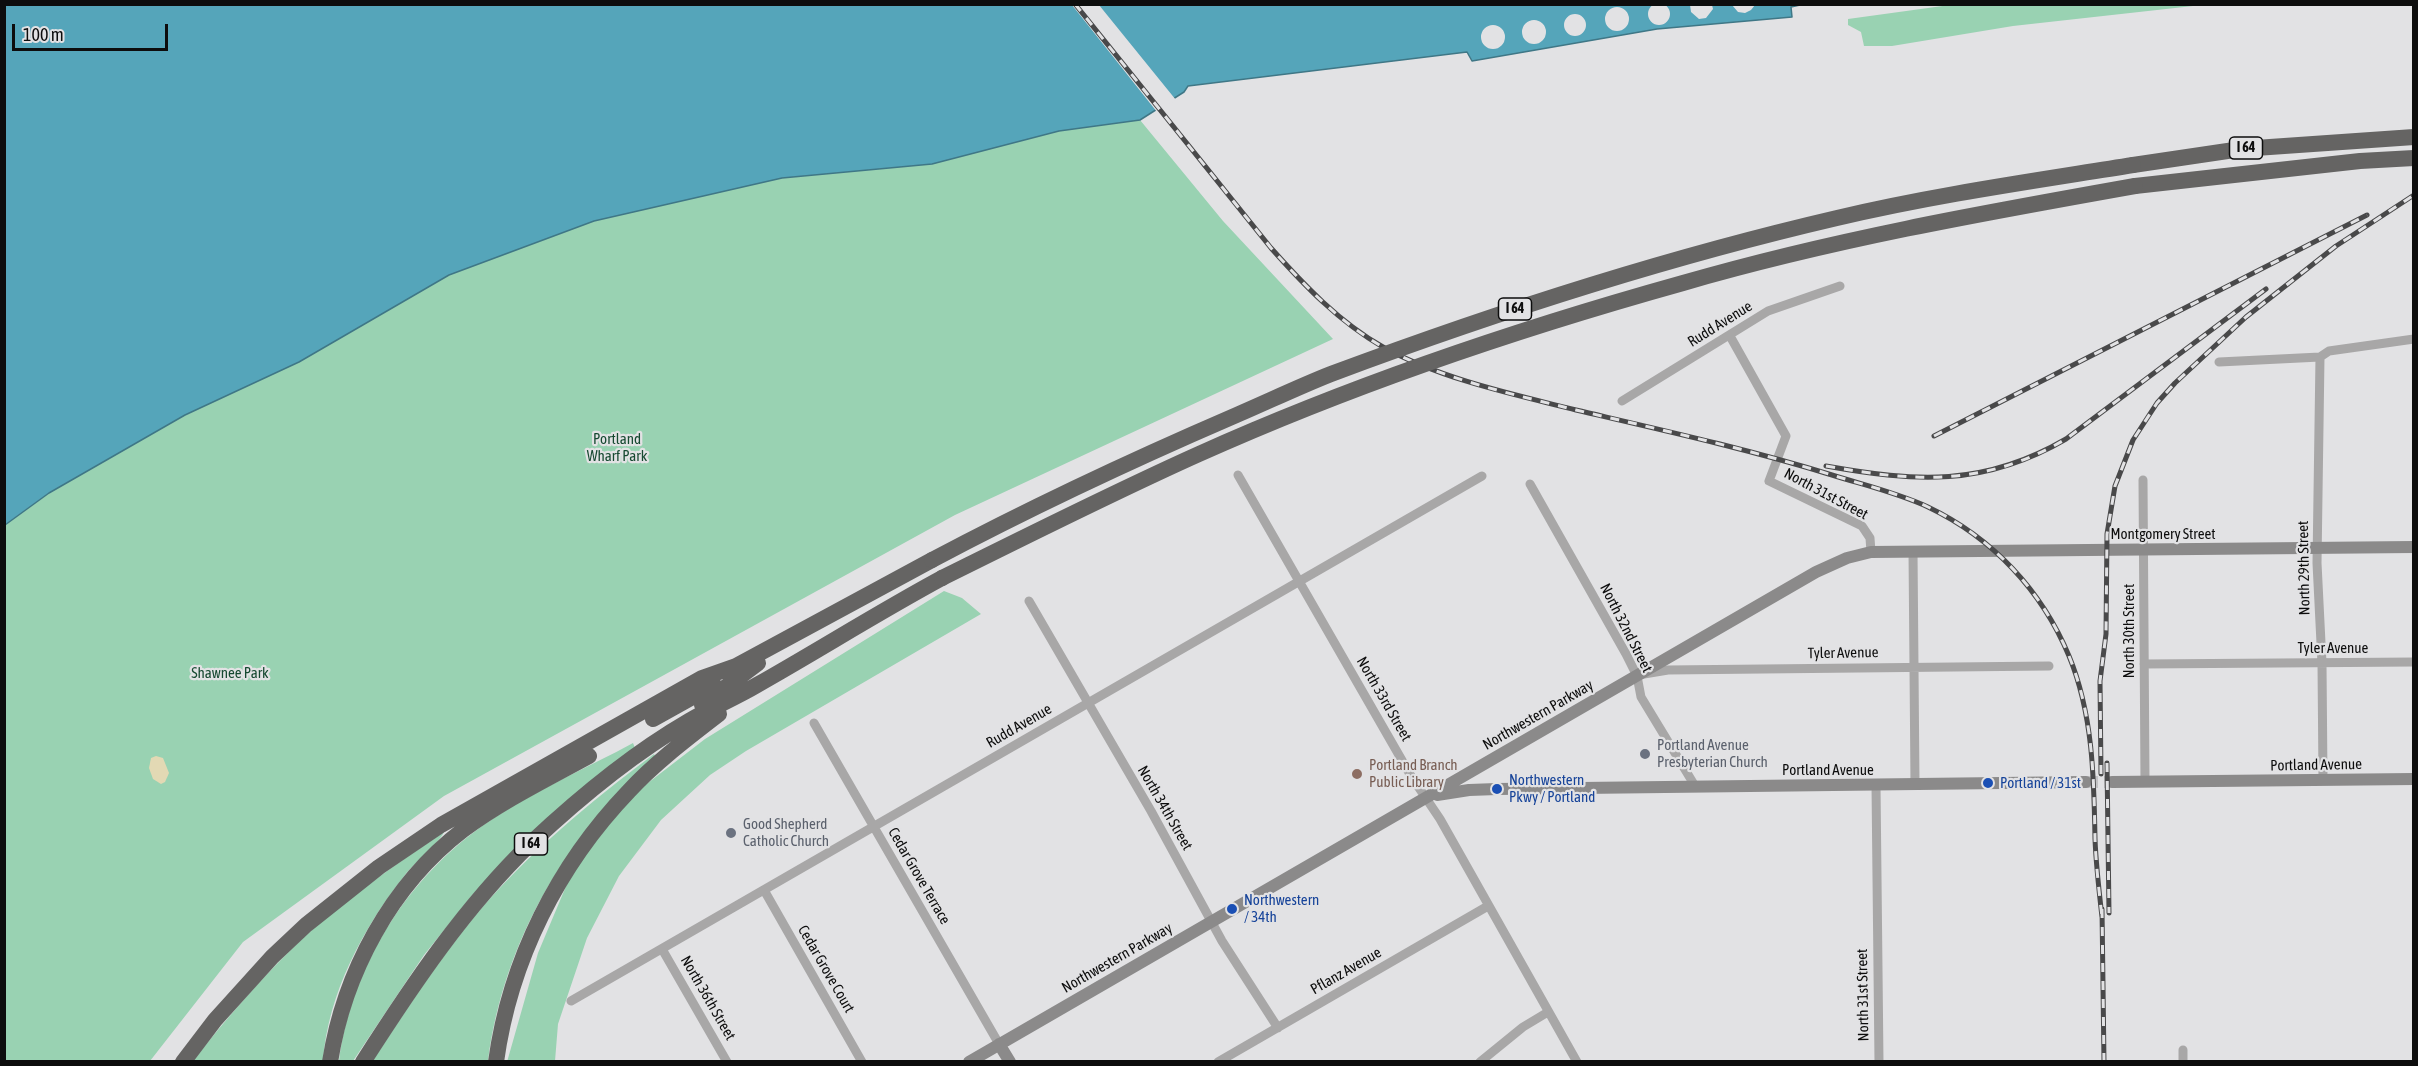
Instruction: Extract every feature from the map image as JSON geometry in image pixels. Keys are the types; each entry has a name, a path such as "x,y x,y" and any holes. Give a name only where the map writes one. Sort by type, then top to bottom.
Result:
{"highway":[{"name":"I 64","path":"183,1062 215,1020 272,957 306,925 379,867 441,825 702,678 736,666 1039,504 1134,459 1330,375 1525,305 1692,254 1838,218 1902,204 2241,149 2414,137"},
{"name":"I 64","path":"363,1062 444,942 479,898 531,844 586,794 650,747 689,721 756,686 942,579 1039,529 1199,454 1370,385 1514,334 1683,283 1825,246 1951,219 2135,186 2360,161 2414,158"},
{"path":"356,1062 409,981 450,926 522,844 581,791 813,624"},
{"path":"330,1062 348,990 372,939 403,891 441,849 492,810 718,683 736,666"},
{"path":"496,1062 510,997 529,943 552,895 581,848 610,812 649,771 756,686"}],"street":[{"name":"Rudd Avenue","path":"1622,401 1768,311 1840,286"},
{"name":"North 31st Street","path":"1730,336 1786,436 1769,481 1862,526 1870,538 1871,552"},
{"path":"2219,362 2320,357 2330,351 2414,339"},
{"name":"North 29th Street","path":"2320,357 2317,548 2322,663 2323,780"},
{"name":"North 33rd Street","path":"1238,475 1411,776 1427,797 1577,1062"},
{"name":"Rudd Avenue","path":"571,1001 1482,476"},
{"name":"North 30th Street","path":"2143,480 2145,782"},
{"name":"North 32nd Street","path":"1530,484 1636,676 1641,697 1695,786"},
{"name":"Montgomery Street","path":"1913,551 2414,547"},
{"name":"Northwestern Parkway","path":"969,1062 1816,572 1847,558 1871,552 1913,551"},
{"path":"1913,551 1915,784"},
{"name":"North 34th Street","path":"1029,601 1211,921 1278,1028"},
{"name":"Tyler Avenue","path":"2144,664 2414,662"},
{"name":"Tyler Avenue","path":"1636,676 1668,670 2049,666"},
{"name":"Cedar Grove Terrace","path":"814,723 999,1044"},
{"name":"Portland Avenue","path":"2112,782 2414,779"},
{"name":"Portland Avenue","path":"1427,797 1469,790 2086,782"},
{"name":"North 31st Street","path":"1876,785 1879,1062"},
{"name":"Cedar Grove Court","path":"764,890 862,1062"},
{"name":"Pflanz Avenue","path":"1218,1062 1488,906"},
{"name":"North 36th Street","path":"662,949 727,1062"},
{"path":"1480,1062 1523,1027 1548,1012"},
{"path":"999,1044 1010,1062"},
{"path":"2183,1050 2183,1062"}],"green space":[{"path":"1957,4 2202,5 2013,26 1892,46 1864,46 1861,32 1848,25 1848,19"},
{"path":"1140,120 1223,221 1333,339 955,515 444,796 243,942 150,1061 5,1061 4,525 49,493 185,415 299,362 449,275 594,221 782,178 932,164 1059,131"},
{"path":"944,591 962,598 981,614 746,751 710,775 661,820 619,876 587,938 558,1024 555,1061 507,1062 538,953 572,872 631,796 705,739"},
{"path":"633,743 635,748 473,894 424,955 353,1061 339,1061 346,1024 357,989 372,954 413,891 438,863 466,838 513,806"},
{"path":"654,754 655,756 594,821 567,856 544,894 524,933 508,973 496,1016 488,1061 372,1062 448,951 495,893 537,850 606,791"},
{"path":"444,832 405,875 362,939 340,986 332,1011 323,1061 192,1062 273,968 318,924 353,896"}],"sand":[{"path":"156,756 163,758 169,773 165,782 161,784 153,779 149,768 151,758"}],"water":[{"path":"5,5 1800,5 1791,7 1792,17 1657,29 1472,61 1467,52 1188,86 1184,92 1140,120 1059,131 932,164 782,178 594,221 449,275 299,362 185,415 49,493 5,525"}],"pier":[{"path":"1659,3 1667,6 1670,14 1667,22 1659,25 1651,22 1648,14 1651,6"},
{"path":"1072,5 1099,5 1176,100 1157,112"},
{"path":"1690,5 1712,5 1713,9 1706,18 1699,19 1691,12"},
{"path":"1732,5 1755,5 1745,13 1738,12"},
{"path":"1617,7 1625,11 1629,19 1625,27 1617,31 1609,27 1605,19 1609,11"},
{"path":"1571,14 1579,14 1586,21 1586,29 1579,36 1571,36 1564,29 1564,21"},
{"path":"1534,20 1542,24 1546,32 1542,40 1534,44 1526,40 1522,32 1526,24"},
{"path":"1493,25 1501,29 1505,37 1501,45 1493,49 1485,45 1481,37 1485,29"}],"tunnel":[{"path":"2086,782 2112,782"}],"railway":[{"path":"1075,4 1271,248 1309,289 1337,314 1383,347 1429,368 1477,385 1737,448 1893,493 1928,507 1952,520 1974,534 1994,551 2030,588 2045,610 2058,632 2077,678 2091,746 2096,858 2102,917"},
{"path":"2101,774 2100,681 2106,634 2107,534 2115,486 2133,440 2157,403 2175,383 2246,317 2336,246 2414,195"},
{"path":"1934,436 2367,215"},
{"path":"1826,466 1890,475 1949,476 1978,473 2007,466 2036,455 2066,439 2266,289"},
{"path":"2107,763 2109,913"},
{"path":"2102,909 2104,1062"}],"place":[{"name":"Portland Avenue Presbyterian Church","path":"1645,754"},
{"name":"Portland Branch Public Library","path":"1357,774"},
{"name":"Portland / 31st","path":"1988,783"},
{"name":"Northwestern Pkwy / Portland","path":"1497,789"},
{"name":"Good Shepherd Catholic Church","path":"731,833"},
{"name":"Northwestern / 34th","path":"1232,909"}],"park label":[{"name":"Portland Wharf Park","path":"617,448"},
{"name":"Shawnee Park","path":"230,673"}]}
